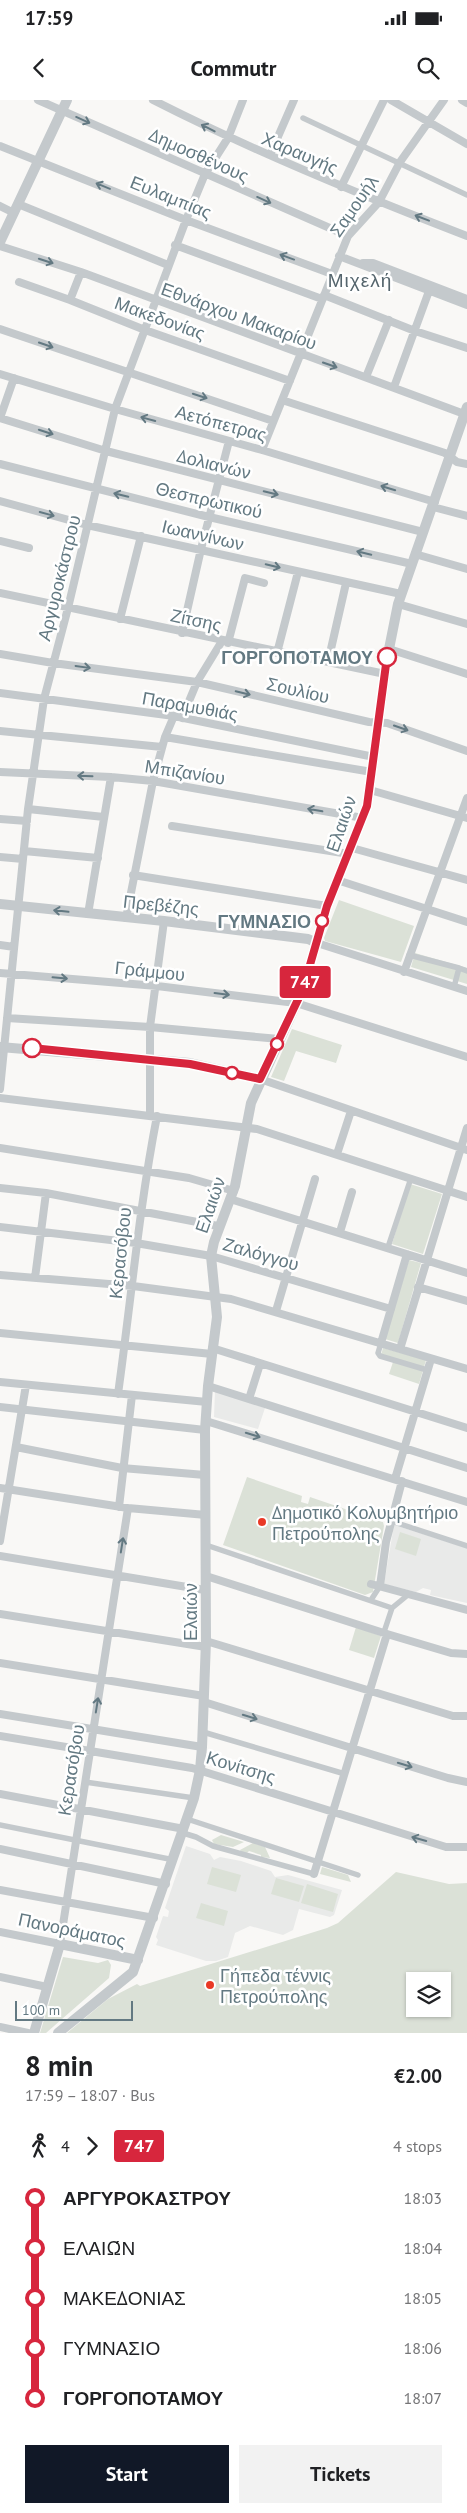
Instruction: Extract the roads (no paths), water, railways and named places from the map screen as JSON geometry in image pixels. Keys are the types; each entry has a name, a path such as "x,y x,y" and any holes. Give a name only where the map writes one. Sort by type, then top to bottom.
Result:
{"street":[{"name":"Δημοσθένους","path":"38,100 348,236"},
{"path":"0,244 67,100"},
{"name":"Χαραυγής","path":"153,100 228,138 341,187 467,236"},
{"name":"Αργυροκάστρου","path":"0,1089 2,1047 12,974 28,809 44,699 68,608 115,410 157,302 168,265 186,220 205,174 228,138 243,100"},
{"path":"270,155 294,100"},
{"path":"341,187 384,100"},
{"path":"391,100 429,124 467,144"},
{"name":"Σαμουήλ","path":"262,450 348,236 379,202 400,162 429,124 444,100"},
{"path":"462,100 467,103"},
{"path":"303,118 362,144 467,195"},
{"name":"Ευλαμπίας","path":"0,146 186,220 332,274"},
{"path":"0,206 16,208 168,265"},
{"name":"Εθνάρχου Μακαρίου","path":"0,244 81,272 300,355 466,412"},
{"path":"176,245 467,348"},
{"path":"339,256 362,263 467,305"},
{"path":"362,263 373,263 467,299"},
{"path":"70,300 81,272"},
{"name":"Μακεδονίας","path":"19,282 145,330 290,381"},
{"path":"394,387 429,291"},
{"path":"366,377 389,320"},
{"path":"0,329 273,420"},
{"name":"Αετόπετρας","path":"0,374 115,410 262,450 467,516"},
{"path":"0,418 14,378"},
{"path":"282,400 444,453 467,464"},
{"name":"Ελαιών","path":"58,2033 129,1977 138,1960 154,1918 194,1798 200,1770 202,1747 206,1644 205,1475 207,1402 217,1317 211,1256 218,1226 232,1195 247,1115 260,1079 308,975 327,906 363,818 370,790 385,674 399,599 466,412"},
{"name":"Δολιανών","path":"0,418 106,451 424,532"},
{"path":"182,633 200,549 229,441"},
{"name":"Θεσπρωτικού","path":"0,464 209,517 467,569"},
{"name":"Ιωαννίνων","path":"0,501 88,525 346,583 399,599 467,624"},
{"path":"120,619 141,536"},
{"path":"0,541 29,548"},
{"path":"277,653 298,572"},
{"path":"126,918 153,781 165,737 197,682 225,642 245,578 264,583"},
{"path":"328,662 346,583"},
{"name":"Ζίτσης","path":"0,593 277,653 385,674"},
{"path":"389,649 467,674"},
{"name":"Σουλίου","path":"0,654 197,682 379,723 467,751"},
{"name":"Παραμυθιάς","path":"0,693 178,717 374,757"},
{"path":"0,731 162,747"},
{"path":"165,737 372,772"},
{"name":"Μπιζανίου","path":"0,772 111,777 153,781 363,818"},
{"path":"88,914 111,777"},
{"path":"370,790 464,818"},
{"path":"404,972 438,873 464,818 467,798"},
{"path":"28,809 104,817"},
{"path":"0,819 27,821"},
{"path":"172,826 351,851 467,880"},
{"path":"0,857 24,855 98,858"},
{"path":"133,875 327,906"},
{"path":"337,880 467,922"},
{"name":"Πρεβέζης","path":"0,904 164,921 308,939 317,944"},
{"name":"Κερασόβου","path":"118,1394 153,1116 150,1027 157,986 164,921"},
{"path":"317,944 467,991"},
{"path":"0,945 14,947"},
{"path":"409,955 467,970"},
{"path":"454,987 459,968"},
{"name":"Γράμμου","path":"0,973 157,986 296,1003 467,1057"},
{"path":"7,1018 150,1027 279,1039"},
{"path":"2,1047 150,1059 190,1064 260,1079 464,1149"},
{"path":"0,1098 245,1127 337,1154 467,1197"},
{"path":"337,1154 350,1111"},
{"path":"400,1349 448,1190 464,1149 467,1128"},
{"path":"0,1148 190,1178 303,1221 467,1273"},
{"path":"388,1247 411,1178"},
{"path":"276,1311 315,1179"},
{"path":"0,1188 46,1193 218,1226"},
{"path":"340,1232 352,1192"},
{"path":"35,1278 46,1193"},
{"name":"Ζαλόγγου","path":"0,1227 136,1243 211,1256 391,1309"},
{"path":"406,1254 378,1353 380,1356 427,1370"},
{"path":"0,1275 133,1286 216,1297 276,1311 467,1369"},
{"path":"418,1287 467,1301"},
{"path":"0,1333 212,1351 467,1428"},
{"path":"370,1600 380,1586 404,1449 431,1358"},
{"path":"249,1399 260,1364"},
{"path":"0,1382 207,1402"},
{"path":"0,1541 26,1384"},
{"path":"208,1386 467,1468"},
{"path":"119,1507 122,1468 132,1395"},
{"path":"0,1407 129,1422 206,1426 398,1480 467,1502"},
{"path":"16,1447 122,1468 205,1475"},
{"path":"0,1488 119,1507 206,1515"},
{"name":"Κερασόβου","path":"34,2033 60,1944 128,1508"},
{"path":"391,1522 467,1546"},
{"path":"206,1545 392,1608"},
{"path":"0,1556 205,1590"},
{"path":"206,1576 452,1653 467,1654"},
{"path":"371,1584 467,1610"},
{"path":"185,1827 196,1837 213,1846 314,1874 370,1692 392,1608 409,1594"},
{"path":"0,1614 108,1633 206,1644 453,1716 467,1716"},
{"path":"0,1663 101,1678 204,1699 353,1749 467,1782"},
{"path":"0,1714 202,1747"},
{"path":"203,1732 345,1774"},
{"name":"Κονίτσης","path":"0,1736 200,1770 446,1847 467,1847"},
{"path":"85,1782 194,1798"},
{"path":"0,1794 185,1827 358,1875"},
{"path":"0,1826 174,1860"},
{"path":"0,1849 166,1884"},
{"path":"0,1890 154,1918"},
{"name":"Πανοράματος","path":"0,1932 138,1960"},
{"path":"0,1977 47,1986"},
{"path":"0,2027 28,2033"}],"place":[{"name":"ΓΟΡΓΟΠΟΤΑΜΟΥ","path":"387,657"},
{"name":"ΓΥΜΝΑΣΙΟ","path":"322,921"},
{"name":"Δημοτικό Κολυμβητήριο Πετρούπολης","path":"262,1522"},
{"name":"Γήπεδα τέννις Πετρούπολης","path":"210,1985"}],"district":[{"name":"Μιχελή","path":"360,280"}]}
